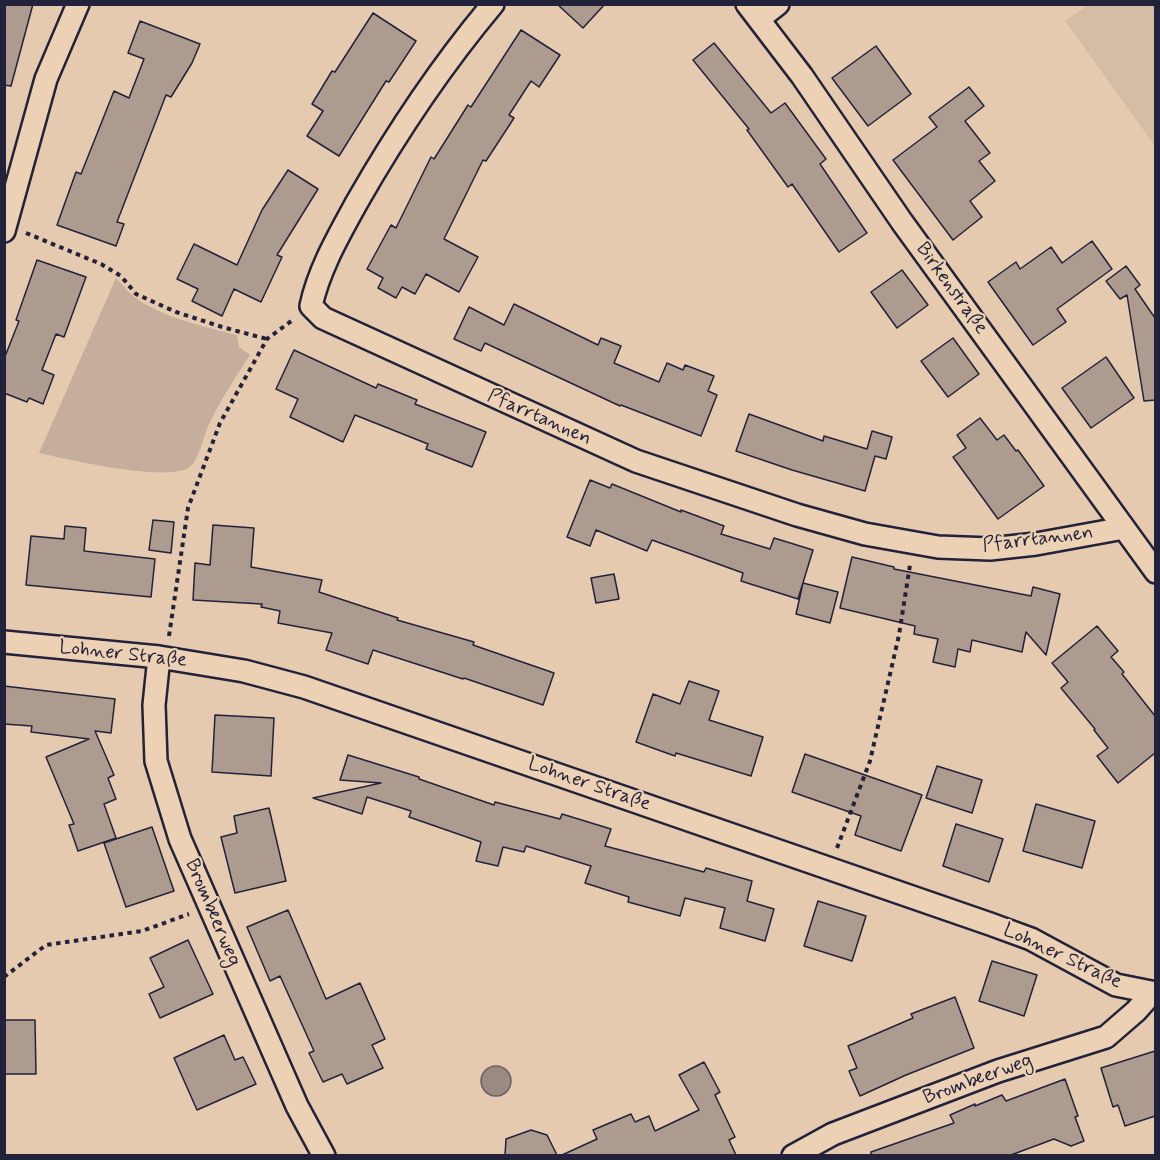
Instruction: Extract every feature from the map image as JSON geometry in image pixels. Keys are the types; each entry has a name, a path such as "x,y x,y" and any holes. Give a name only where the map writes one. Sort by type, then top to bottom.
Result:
{"street":[{"path":"5,228 46,79 78,4"},
{"path":"311,306 316,286 341,231 385,153 432,81 493,4"},
{"path":"753,12 778,4"},
{"name":"Birkenstraße","path":"753,12 802,76 902,222 1155,572"},
{"name":"Pfarrtannen","path":"311,306 323,318 636,461 797,515 865,534 938,547 990,549 1036,544 1124,528"},
{"name":"Lohner Straße","path":"4,642 162,657 244,671 304,687 1020,935 1116,985 1154,993"},
{"name":"Brombeerweg","path":"162,657 154,705 156,761 180,839 297,1106 324,1155"},
{"name":"Brombeerweg","path":"793,1155 833,1134 978,1078 1106,1037 1154,993"}],"path":[{"path":"5,228 101,264 121,276 136,294 176,312 267,339"},
{"path":"162,657 188,508 220,423 267,339 311,306"},
{"path":"829,868 870,761 899,635 913,543"},
{"path":"4,977 46,945 142,931 209,907"}],"shaded area":[{"path":"1088,5 1155,5 1155,146 1065,21"},
{"path":"116,278 132,295 154,309 182,320 237,335 239,347 250,355 214,413 195,461 181,470 143,472 39,453"},
{"path":"496,1066 507,1070 511,1081 507,1092 496,1096 485,1092 481,1081 485,1070"}],"building":[{"path":"4,4 33,4 11,86 4,85"},
{"path":"557,4 605,4 583,28"},
{"path":"373,13 416,41 389,82 386,81 339,156 307,136 323,111 312,104"},
{"path":"140,21 200,44 192,63 171,97 166,95 117,222 124,224 116,246 57,225 76,172 81,174 114,91 129,98 144,59 128,53"},
{"path":"521,30 560,55 539,87 531,81 509,115 514,118 486,161 483,160 444,239 478,257 459,292 426,274 415,294 402,287 396,298 378,288 383,278 367,269 391,225 396,228 431,157 434,159 468,105 471,107"},
{"path":"714,43 771,113 785,103 826,159 820,164 867,233 839,252 792,184 788,187 747,130 749,129 693,60"},
{"path":"876,46 911,94 868,126 832,78"},
{"path":"969,87 984,106 965,121 990,153 979,161 995,181 970,201 982,217 953,240 893,160 937,127 929,117"},
{"path":"288,170 318,189 277,255 282,257 261,302 234,289 222,316 192,301 198,289 177,279 194,244 237,265 262,210"},
{"path":"1092,241 1112,269 1057,309 1066,322 1033,345 988,282 1016,262 1020,269 1051,247 1062,263"},
{"path":"37,260 86,277 64,337 56,334 42,370 54,375 43,404 29,398 27,402 4,393 4,359 19,321 16,320"},
{"path":"1126,266 1140,285 1135,289 1155,318 1155,400 1144,401 1127,295 1120,299 1106,281"},
{"path":"902,270 928,305 897,328 871,292"},
{"path":"514,304 598,345 601,338 621,346 614,363 659,382 667,363 683,370 685,365 714,376 708,391 717,395 701,436 620,406 485,343 481,351 454,339 469,307 504,325"},
{"path":"953,338 979,374 948,397 921,361"},
{"path":"294,350 376,388 378,384 417,400 415,404 486,432 472,467 426,449 428,444 355,415 343,442 290,417 298,399 276,389"},
{"path":"1106,357 1134,398 1091,428 1062,388"},
{"path":"749,414 823,441 824,436 867,449 872,431 892,437 886,459 875,456 865,491 736,451"},
{"path":"980,418 997,440 1004,435 1044,486 998,519 953,457 966,448 957,435"},
{"path":"590,480 610,488 612,484 681,512 681,510 724,526 721,534 770,549 774,538 813,550 798,599 741,581 743,573 652,540 647,551 596,530 590,546 567,537"},
{"path":"153,520 174,522 171,553 149,550"},
{"path":"213,525 254,528 251,567 322,580 319,592 398,618 397,620 474,642 473,645 554,673 543,705 373,650 368,664 326,650 332,633 278,623 280,611 261,607 262,604 193,600 195,563 210,565"},
{"path":"65,526 86,528 84,551 155,559 151,597 26,585 31,536 64,539"},
{"path":"852,557 894,567 894,569 1031,596 1033,587 1060,594 1046,655 1026,632 1022,652 972,640 970,652 958,649 955,667 933,662 938,639 914,634 915,626 840,608"},
{"path":"614,574 619,599 596,603 591,578"},
{"path":"803,583 838,592 830,623 796,614"},
{"path":"1097,626 1118,651 1111,657 1155,716 1155,753 1118,783 1097,756 1108,748 1061,688 1068,682 1052,663"},
{"path":"689,681 719,691 709,720 763,737 751,776 676,753 675,756 636,742 653,694 680,704"},
{"path":"4,686 115,699 111,733 95,731 114,775 108,778 116,799 104,804 116,838 78,851 69,825 74,824 46,757 89,739 31,732 32,726 4,724"},
{"path":"215,715 274,718 271,776 212,772"},
{"path":"805,754 922,795 901,851 855,835 861,816 792,792"},
{"path":"348,755 419,777 419,779 494,805 495,802 560,819 562,814 611,829 605,846 704,872 706,868 752,881 747,901 774,909 765,941 720,928 725,908 685,898 680,916 628,902 629,897 585,883 591,866 526,846 524,852 503,847 498,866 476,861 481,842 409,817 411,811 367,797 362,814 313,798 381,783 340,780"},
{"path":"937,766 982,780 972,813 926,798"},
{"path":"1036,804 1095,821 1082,868 1023,851"},
{"path":"269,808 286,881 235,893 221,837 237,833 234,816"},
{"path":"956,824 1003,839 989,882 943,866"},
{"path":"152,827 174,891 126,907 104,843"},
{"path":"818,901 866,916 852,961 804,946"},
{"path":"288,910 326,999 360,983 385,1039 372,1045 383,1068 347,1084 342,1074 323,1082 309,1053 314,1051 280,976 270,981 247,927"},
{"path":"188,940 213,994 160,1018 149,994 164,987 150,958"},
{"path":"992,961 1037,975 1024,1016 979,1001"},
{"path":"955,997 974,1048 860,1096 849,1071 857,1068 848,1046 913,1018 911,1014"},
{"path":"4,1020 35,1020 36,1074 4,1074"},
{"path":"224,1035 235,1060 243,1057 256,1084 197,1110 174,1058"},
{"path":"1155,1051 1155,1116 1125,1126 1118,1105 1113,1107 1101,1068"},
{"path":"704,1062 720,1092 715,1095 735,1137 729,1140 736,1155 562,1155 597,1139 593,1130 631,1114 635,1122 649,1116 655,1131 699,1110 679,1075"},
{"path":"1065,1079 1084,1141 1071,1146 1054,1139 1011,1155 871,1155 871,1152 954,1123 950,1115 975,1104 975,1106 1002,1095 1006,1101"},
{"path":"531,1130 547,1135 557,1155 505,1155 506,1139"}]}
